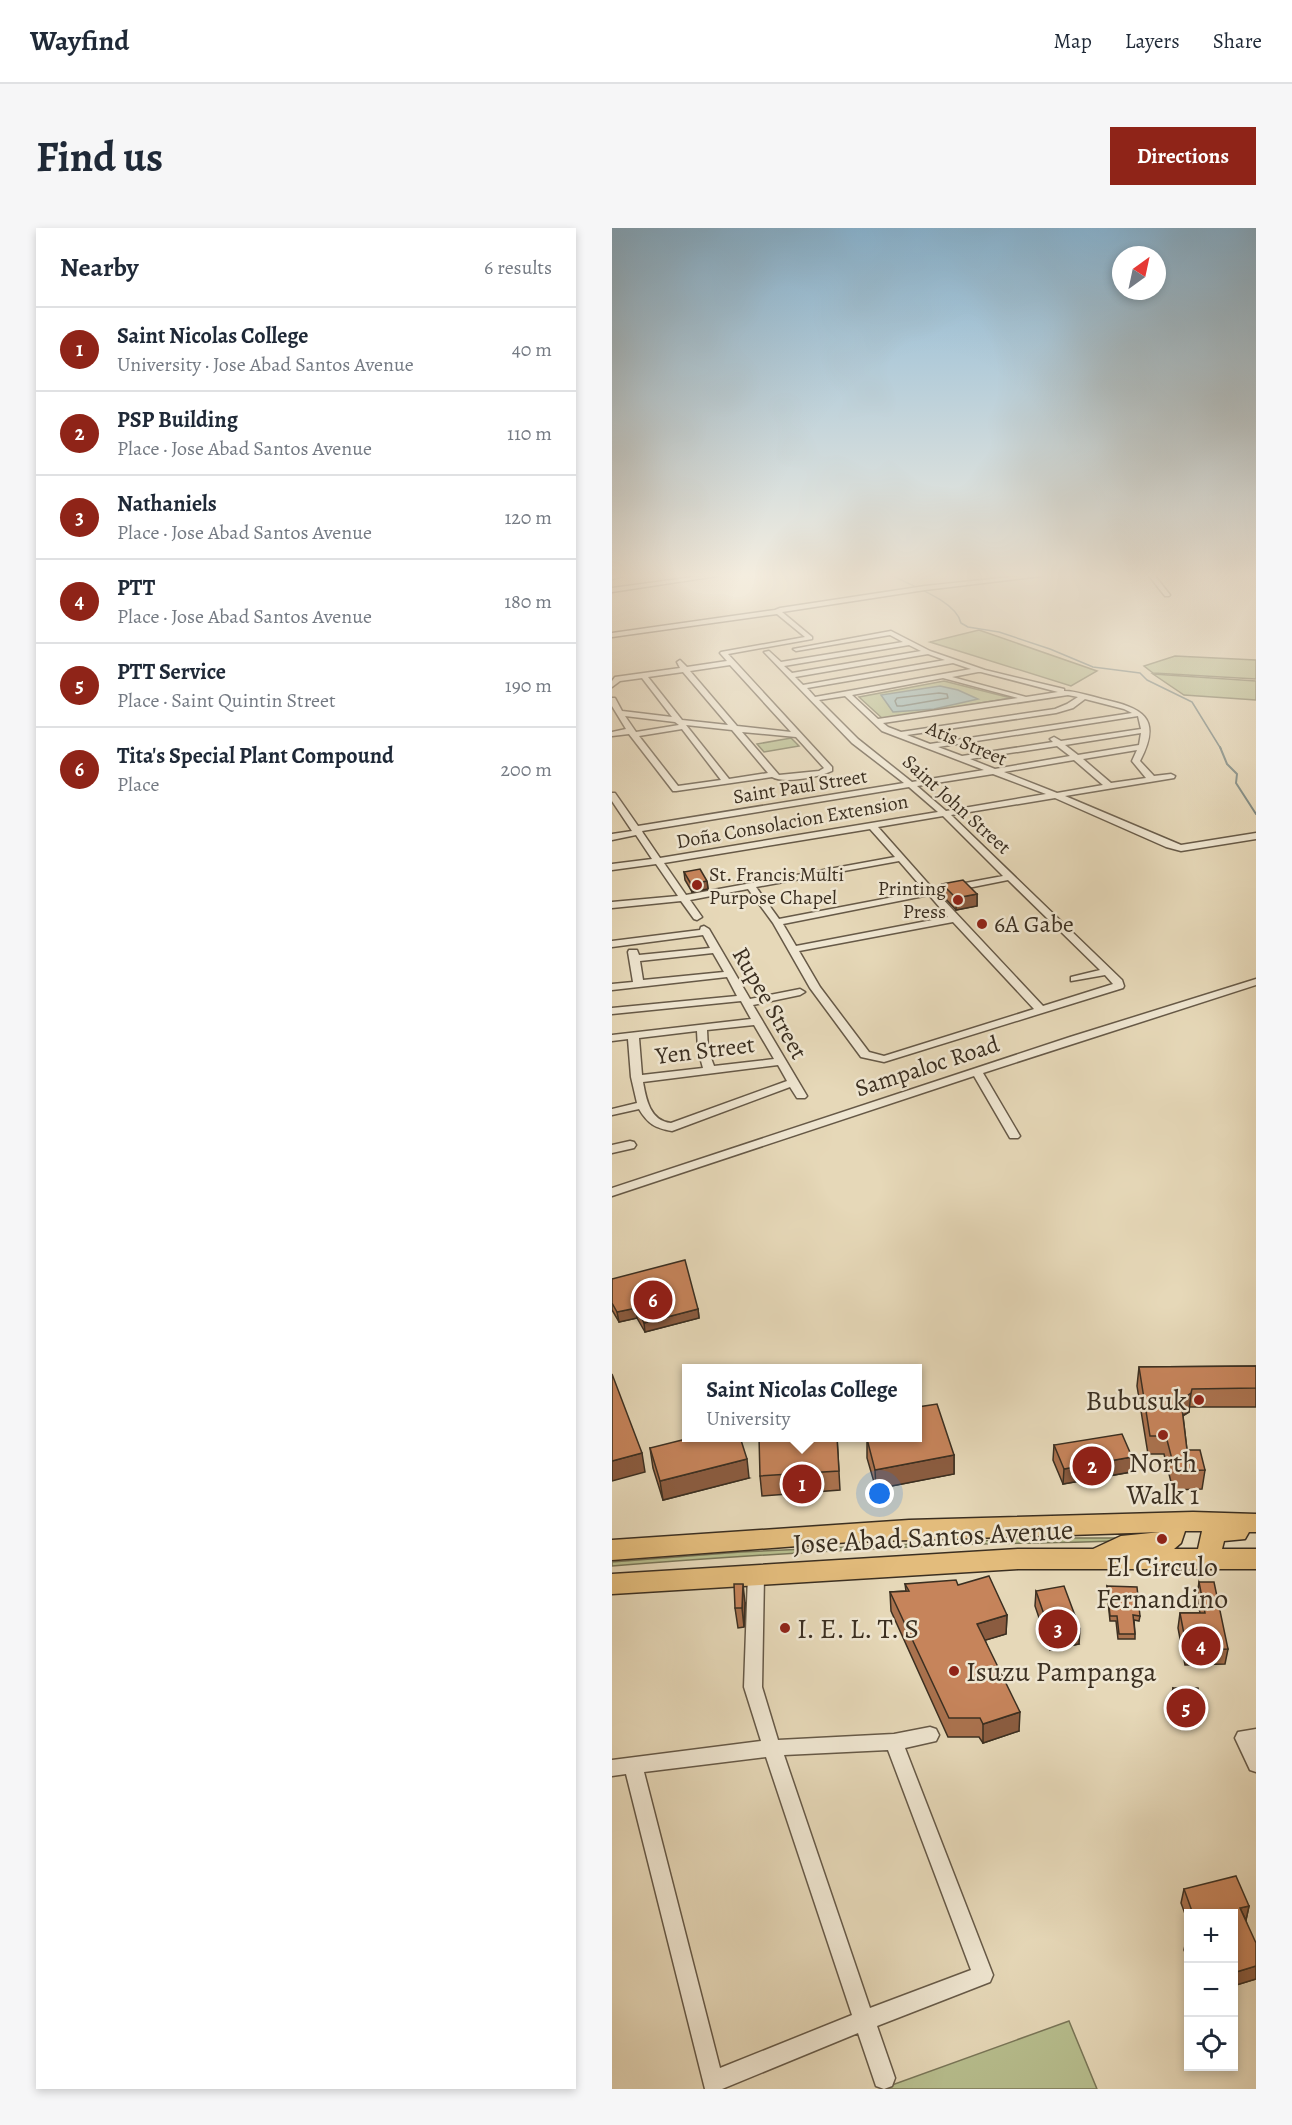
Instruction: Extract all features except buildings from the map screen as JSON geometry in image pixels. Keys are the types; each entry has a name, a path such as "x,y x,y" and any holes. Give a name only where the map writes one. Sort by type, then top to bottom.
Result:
{"highway":[{"name":"Jose Abad Santos Avenue","path":"612,1550 804,1534 1174,1522 1254,1523"},
{"path":"1097,1560 1105,1553 1121,1546 1167,1542 1173,1536 1174,1522"},
{"path":"1209,1559 1209,1541 1214,1535 1250,1532 1254,1523"},
{"name":"Jose Abad Santos Avenue","path":"612,1584 1018,1559 1256,1559"}],"street":[{"path":"612,685 618,679 644,676 685,670 731,663 829,771 782,778 775,774 685,670 681,663"},
{"path":"781,664 788,663"},
{"path":"792,675 864,663"},
{"path":"803,687 938,663"},
{"path":"962,663 1127,707 1139,714 1146,730 1143,747 1136,764 1152,779"},
{"name":"Saint John Street","path":"781,664 855,741 944,813 1119,986 1040,1009"},
{"path":"815,699 978,669"},
{"path":"644,676 727,782"},
{"path":"942,676 1028,699"},
{"name":"Atis Street","path":"846,693 879,721 885,729 1053,794 1175,847 1256,836"},
{"path":"879,721 1068,693"},
{"path":"902,734 1065,709 1083,697"},
{"path":"612,700 632,733 676,789 775,774"},
{"path":"621,714 680,723 798,735"},
{"path":"932,746 1139,714"},
{"path":"1026,715 1108,785"},
{"path":"612,734 632,733 680,723"},
{"path":"962,758 1146,730"},
{"name":"Saint Paul Street","path":"612,837 638,830 1143,747"},
{"name":"Doña Consolacion Extension","path":"612,867 1171,776"},
{"path":"612,795 697,917"},
{"path":"751,887 777,922 815,988 865,1055 872,1058 884,1059 1040,1009 872,826"},
{"path":"612,905 683,898 751,887 902,858"},
{"path":"777,922 1010,877"},
{"path":"794,949 955,919"},
{"name":"Rupee Street","path":"631,942 704,931 801,1096"},
{"path":"612,944 631,942 639,984"},
{"path":"634,959 716,950"},
{"path":"1075,979 1107,972"},
{"path":"612,987 731,974"},
{"name":"Sampaloc Road","path":"612,1192 1074,1039 1256,982"},
{"path":"612,1011 745,1000 800,992"},
{"path":"612,1038 757,1021"},
{"path":"702,1027 703,1050 710,1071"},
{"path":"633,1035 642,1105 655,1125 662,1128 672,1127 792,1083"},
{"name":"Yen Street","path":"637,1079 779,1062"},
{"path":"977,1072 1014,1136"},
{"path":"612,1112 642,1105"},
{"path":"612,1149 630,1145"},
{"path":"756,1575 753,1687 771,1748 884,2078"},
{"path":"612,1768 771,1748 894,1742 930,1735"},
{"path":"1250,1737 1256,1764"},
{"path":"633,1765 712,2082 983,1975 894,1742"}],"green space":[{"path":"997,663 1074,663 1097,671 1071,686"},
{"path":"1154,663 1256,663 1256,679 1153,673 1144,666"},
{"path":"1153,674 1256,681 1256,700 1184,695"},
{"path":"944,681 1011,698 883,719 859,697"},
{"path":"791,738 799,746 764,752 757,744"},
{"path":"1045,1538 1156,1538 887,1548 612,1566 612,1562 741,1552"},
{"path":"1069,2021 1097,2089 881,2089"}],"water":[{"path":"940,686 958,690 978,699 934,709 893,712 881,695"}],"waterway":[{"path":"1083,663 1093,667 1140,673 1147,680 1192,702 1220,748"},
{"path":"1220,748 1227,764 1237,774 1236,783 1256,814"}],"place":[{"name":"St. Francis Multi Purpose Chapel","path":"697,885"},
{"name":"Printing Press","path":"958,900"},
{"name":"6A Gabe","path":"982,924"},
{"name":"Tita's Special Plant Compound","path":"653,1300"},
{"name":"Bubusuk","path":"1199,1400"},
{"name":"North Walk 1","path":"1163,1435"},
{"name":"PSP Building","path":"1092,1466"},
{"name":"Saint Nicolas College","path":"802,1484"},
{"name":"El Circulo Fernandino","path":"1162,1539"},
{"name":"I. E. L. T. S","path":"785,1628"},
{"name":"Nathaniels","path":"1058,1629"},
{"name":"PTT","path":"1201,1646"},
{"name":"Isuzu Pampanga","path":"954,1671"},
{"name":"PTT Service","path":"1186,1708"}]}
